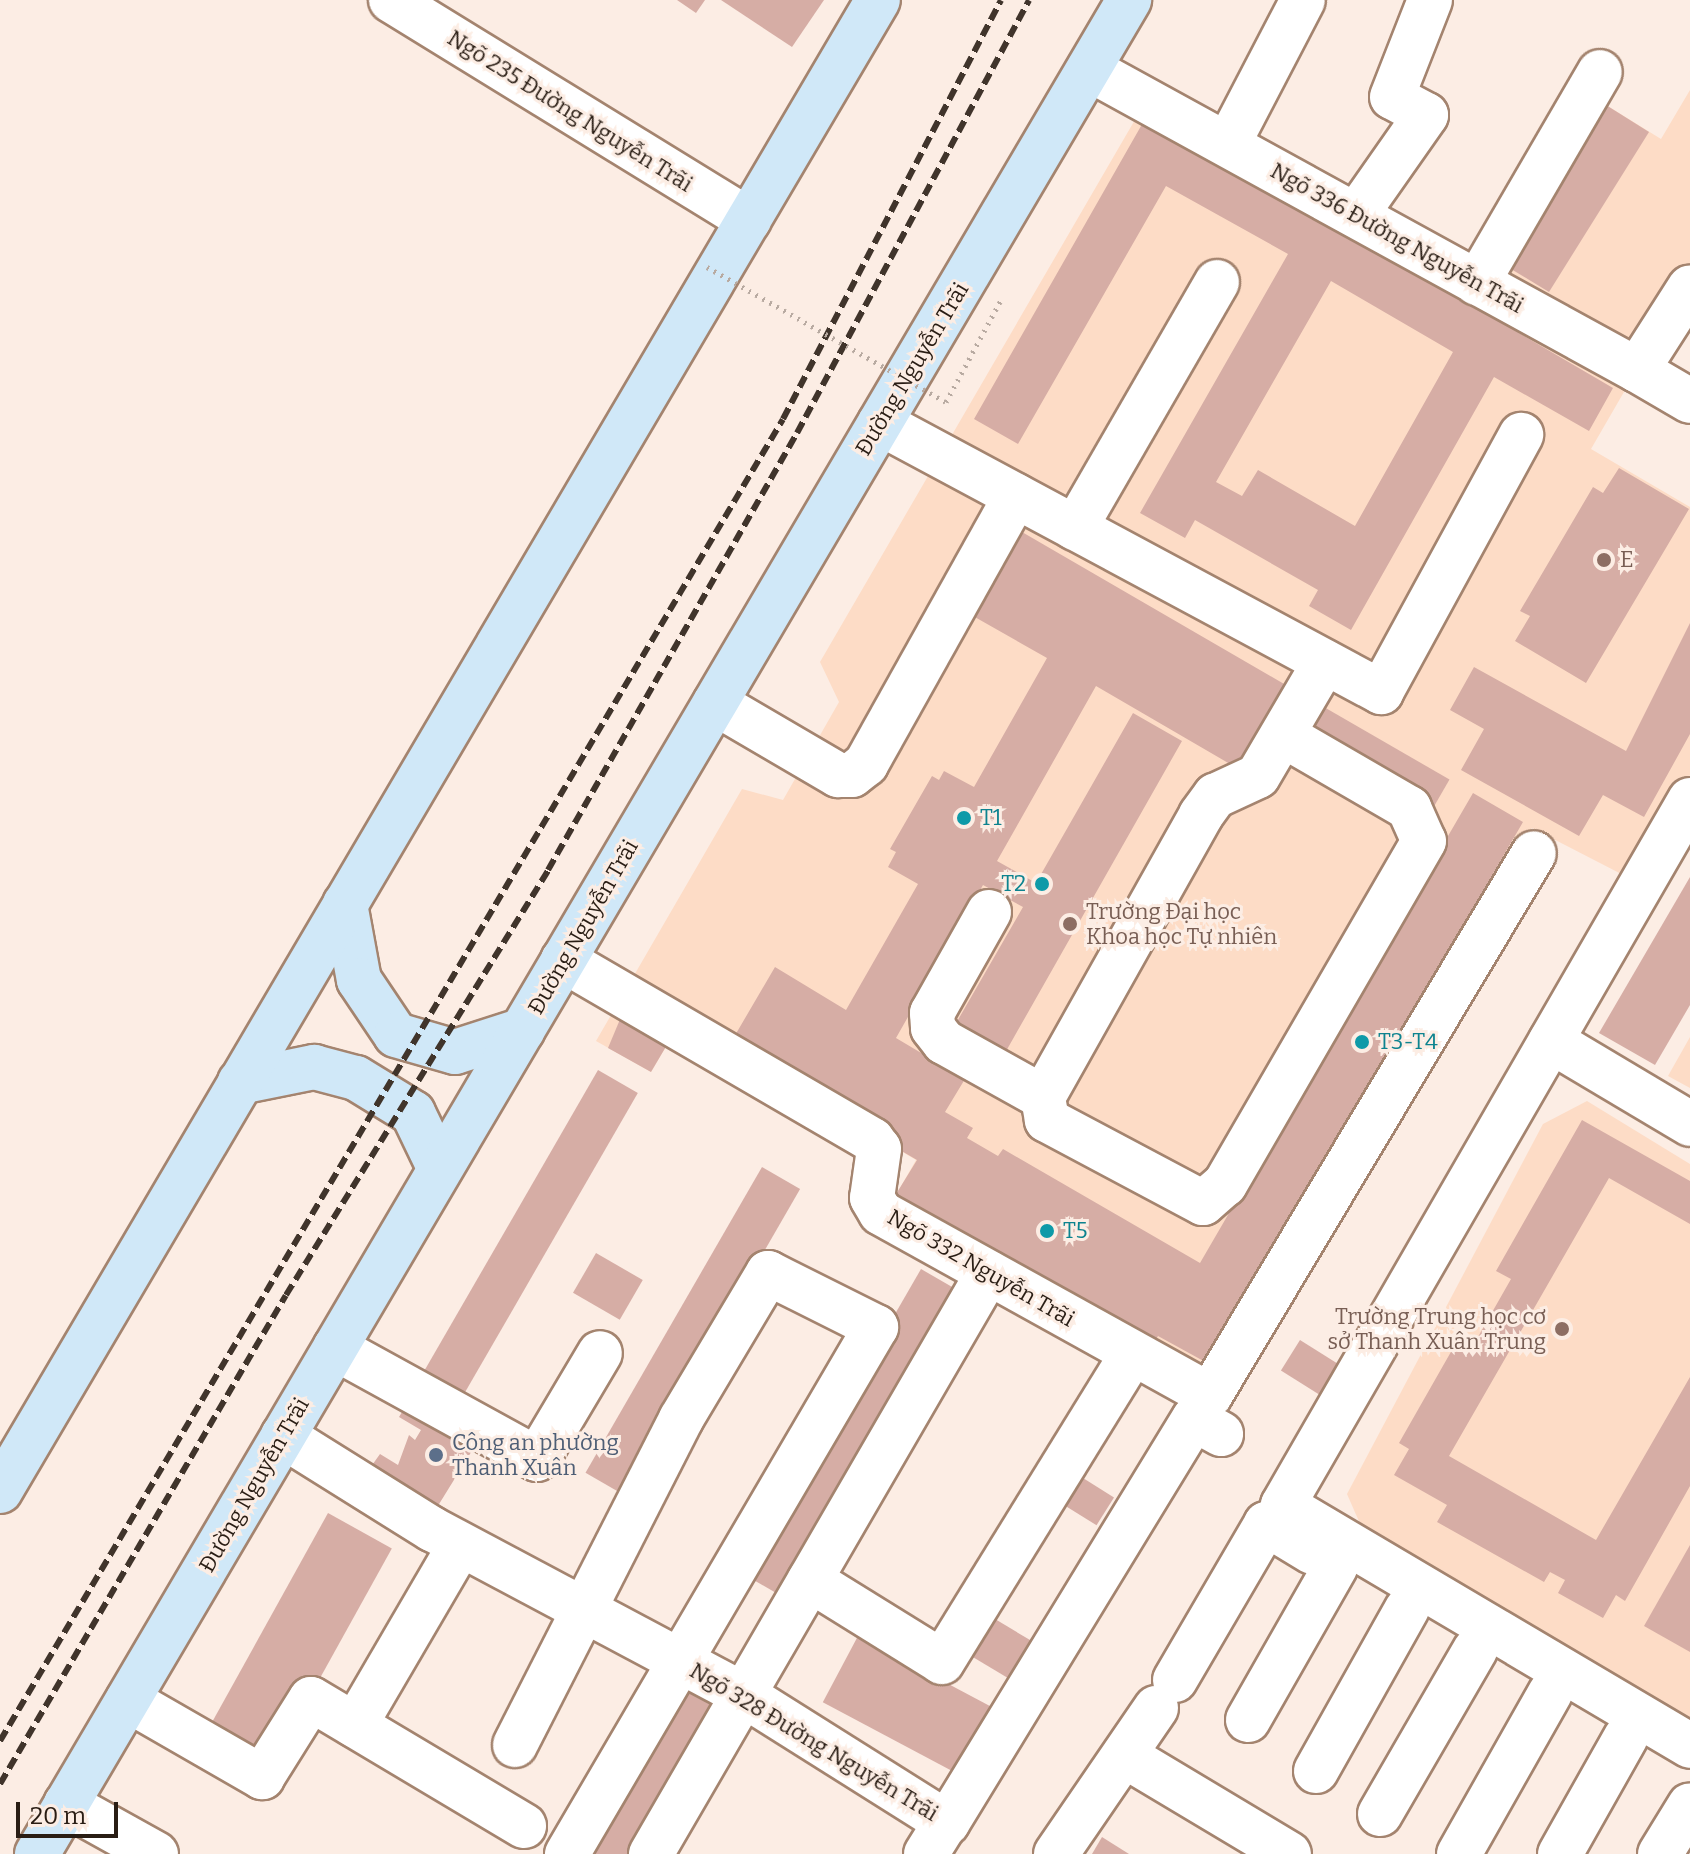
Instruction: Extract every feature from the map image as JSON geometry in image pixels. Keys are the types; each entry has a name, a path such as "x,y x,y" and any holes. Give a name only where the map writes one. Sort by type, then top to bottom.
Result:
{"main road":[{"path":"0,1491 878,0"},
{"name":"Đường Nguyễn Trãi","path":"37,1854 1129,0"},
{"path":"345,904 359,980 396,1035 455,1052 523,1030"},
{"path":"240,1082 314,1067 356,1078 413,1113 440,1169"}],"street":[{"name":"Ngõ 235 Đường Nguyễn Trãi","path":"391,0 749,220"},
{"path":"1228,144 1303,0"},
{"path":"1356,215 1426,115 1392,97 1422,3"},
{"name":"Ngõ 336 Đường Nguyễn Trãi","path":"1089,69 1690,401"},
{"path":"1477,283 1600,72"},
{"path":"1075,528 1217,282"},
{"path":"1637,370 1686,302"},
{"path":"880,423 1381,692 1521,435"},
{"path":"715,703 838,775 852,775 866,764 1016,496"},
{"path":"1283,735 1409,808 1424,841 1225,1184 1203,1203 1188,1200 1047,1120 1043,1097 1201,815 1215,796 1258,776 1325,662"},
{"path":"1690,800 1283,1505 1690,1746"},
{"path":"1216,1414 1534,853"},
{"path":"989,912 932,1013 933,1028 944,1042 1043,1097"},
{"name":"Ngõ 332 Nguyễn Trãi","path":"563,960 872,1140 879,1149 872,1198 881,1213 1132,1354 1216,1414"},
{"path":"1551,1041 1690,1124"},
{"path":"515,1745 583,1609 768,1273 876,1327 567,1854"},
{"path":"651,1854 988,1273"},
{"path":"335,1348 537,1459 600,1353"},
{"path":"810,1580 942,1662 1132,1354"},
{"name":"Ngõ 328 Đường Nguyễn Trãi","path":"283,1436 460,1545 744,1695 936,1838 1194,1419 1216,1414"},
{"path":"1056,1854 1166,1694 1266,1524 1690,1774"},
{"path":"355,1725 460,1545"},
{"path":"1248,1720 1336,1566"},
{"path":"1316,1771 1407,1609"},
{"path":"1380,1814 1475,1650"},
{"path":"1459,1854 1550,1693"},
{"path":"128,1700 262,1777 311,1699 524,1826"},
{"path":"1560,1854 1626,1737"},
{"path":"1137,1763 1289,1854"},
{"path":"66,1804 156,1854"},
{"path":"1660,1854 1690,1805"}],"path":[{"path":"707,267 946,402 1009,287"}],"shaded area":[{"path":"1690,90 1690,278 1645,355 1501,272 1606,105 1661,139"},
{"path":"1143,106 1628,385 1591,449 1690,507 1690,775 1631,879 1532,828 1206,1392 888,1209 916,1160 727,1049 674,1033 651,1072 596,1041 742,789 783,800 839,702 820,662"},
{"path":"1690,1037 1690,1088 1668,1076"},
{"name":"Trường Trung học cơ sở Thanh Xuân Trung","path":"1587,1101 1690,1164 1690,1732 1365,1535 1347,1494 1543,1124"}],"building":[{"path":"677,0 705,0 696,13"},
{"path":"721,0 824,0 792,47"},
{"path":"1606,105 1649,132 1549,292 1511,269 1523,236"},
{"path":"1149,112 1478,310 1482,303 1524,326 1519,333 1613,388 1589,431 1494,377 1351,630 1309,606 1318,590 1195,520 1185,538 1140,513 1288,254 1166,186 1018,444 974,419","holes":["1331,281 1453,352 1355,526 1258,470 1242,496 1216,482"]},
{"name":"E","path":"1619,468 1689,509 1586,683 1515,641 1530,616 1520,611 1593,487 1603,493"},
{"path":"1022,532 1291,688 1242,771 1096,686 997,861 1036,883 1133,713 1182,741 1005,1053 955,1025 1023,907 983,885 896,1038 965,1079 945,1112 973,1128 967,1138 998,1156 1003,1149 1200,1263 1473,793 1523,822 1209,1364 1158,1336 1151,1348 893,1199 917,1160 727,1049 775,967 846,1010 918,884 888,867 896,852 890,849 932,776 939,780 944,771 974,787 1047,658 973,616"},
{"path":"1690,623 1690,734 1644,817 1603,795 1579,836 1461,770 1484,729 1450,710 1474,667 1626,751"},
{"path":"1317,703 1450,779 1435,805 1302,729"},
{"path":"1690,877 1690,1005 1655,1065 1599,1033"},
{"path":"621,1017 674,1033 651,1072 608,1048"},
{"path":"598,1070 638,1093 462,1398 422,1375"},
{"path":"1582,1120 1690,1181 1690,1224 1609,1178 1449,1456 1596,1540 1690,1377 1690,1486 1625,1601 1616,1595 1603,1618 1558,1593 1565,1580 1550,1572 1544,1582 1437,1522 1447,1505 1394,1475 1409,1449 1399,1443 1460,1336 1474,1344 1511,1279 1496,1271"},
{"path":"762,1167 800,1189 624,1495 586,1473"},
{"path":"596,1253 643,1280 620,1320 573,1293"},
{"path":"921,1269 959,1291 783,1597 744,1575"},
{"path":"1300,1340 1339,1364 1320,1395 1281,1371"},
{"name":"Công an phường Thanh Xuân","path":"410,1399 478,1441 436,1509 370,1468 380,1454 398,1465 409,1435 415,1440 421,1430 399,1417"},
{"path":"1075,1473 1114,1497 1097,1525 1058,1501"},
{"path":"328,1513 392,1548 268,1771 204,1736"},
{"path":"1690,1545 1690,1652 1644,1626"},
{"path":"985,1613 1034,1642 1011,1680 962,1651"},
{"path":"858,1636 1006,1715 971,1781 823,1702"},
{"path":"678,1681 724,1706 642,1854 582,1854"},
{"path":"1102,1837 1129,1854 1092,1854"}],"railway":[{"path":"0,1741 783,419 1001,0"},
{"path":"0,1784 286,1295 548,870 797,433 1029,0"}],"place":[{"name":"E","path":"1604,560"},
{"name":"T1","path":"964,818"},
{"name":"T2","path":"1042,884"},
{"name":"Trường Đại học Khoa học Tự nhiên","path":"1070,924"},
{"name":"T3-T4","path":"1362,1042"},
{"name":"T5","path":"1047,1231"},
{"name":"Trường Trung học cơ sở Thanh Xuân Trung","path":"1562,1329"},
{"name":"Công an phường Thanh Xuân","path":"436,1455"}]}
